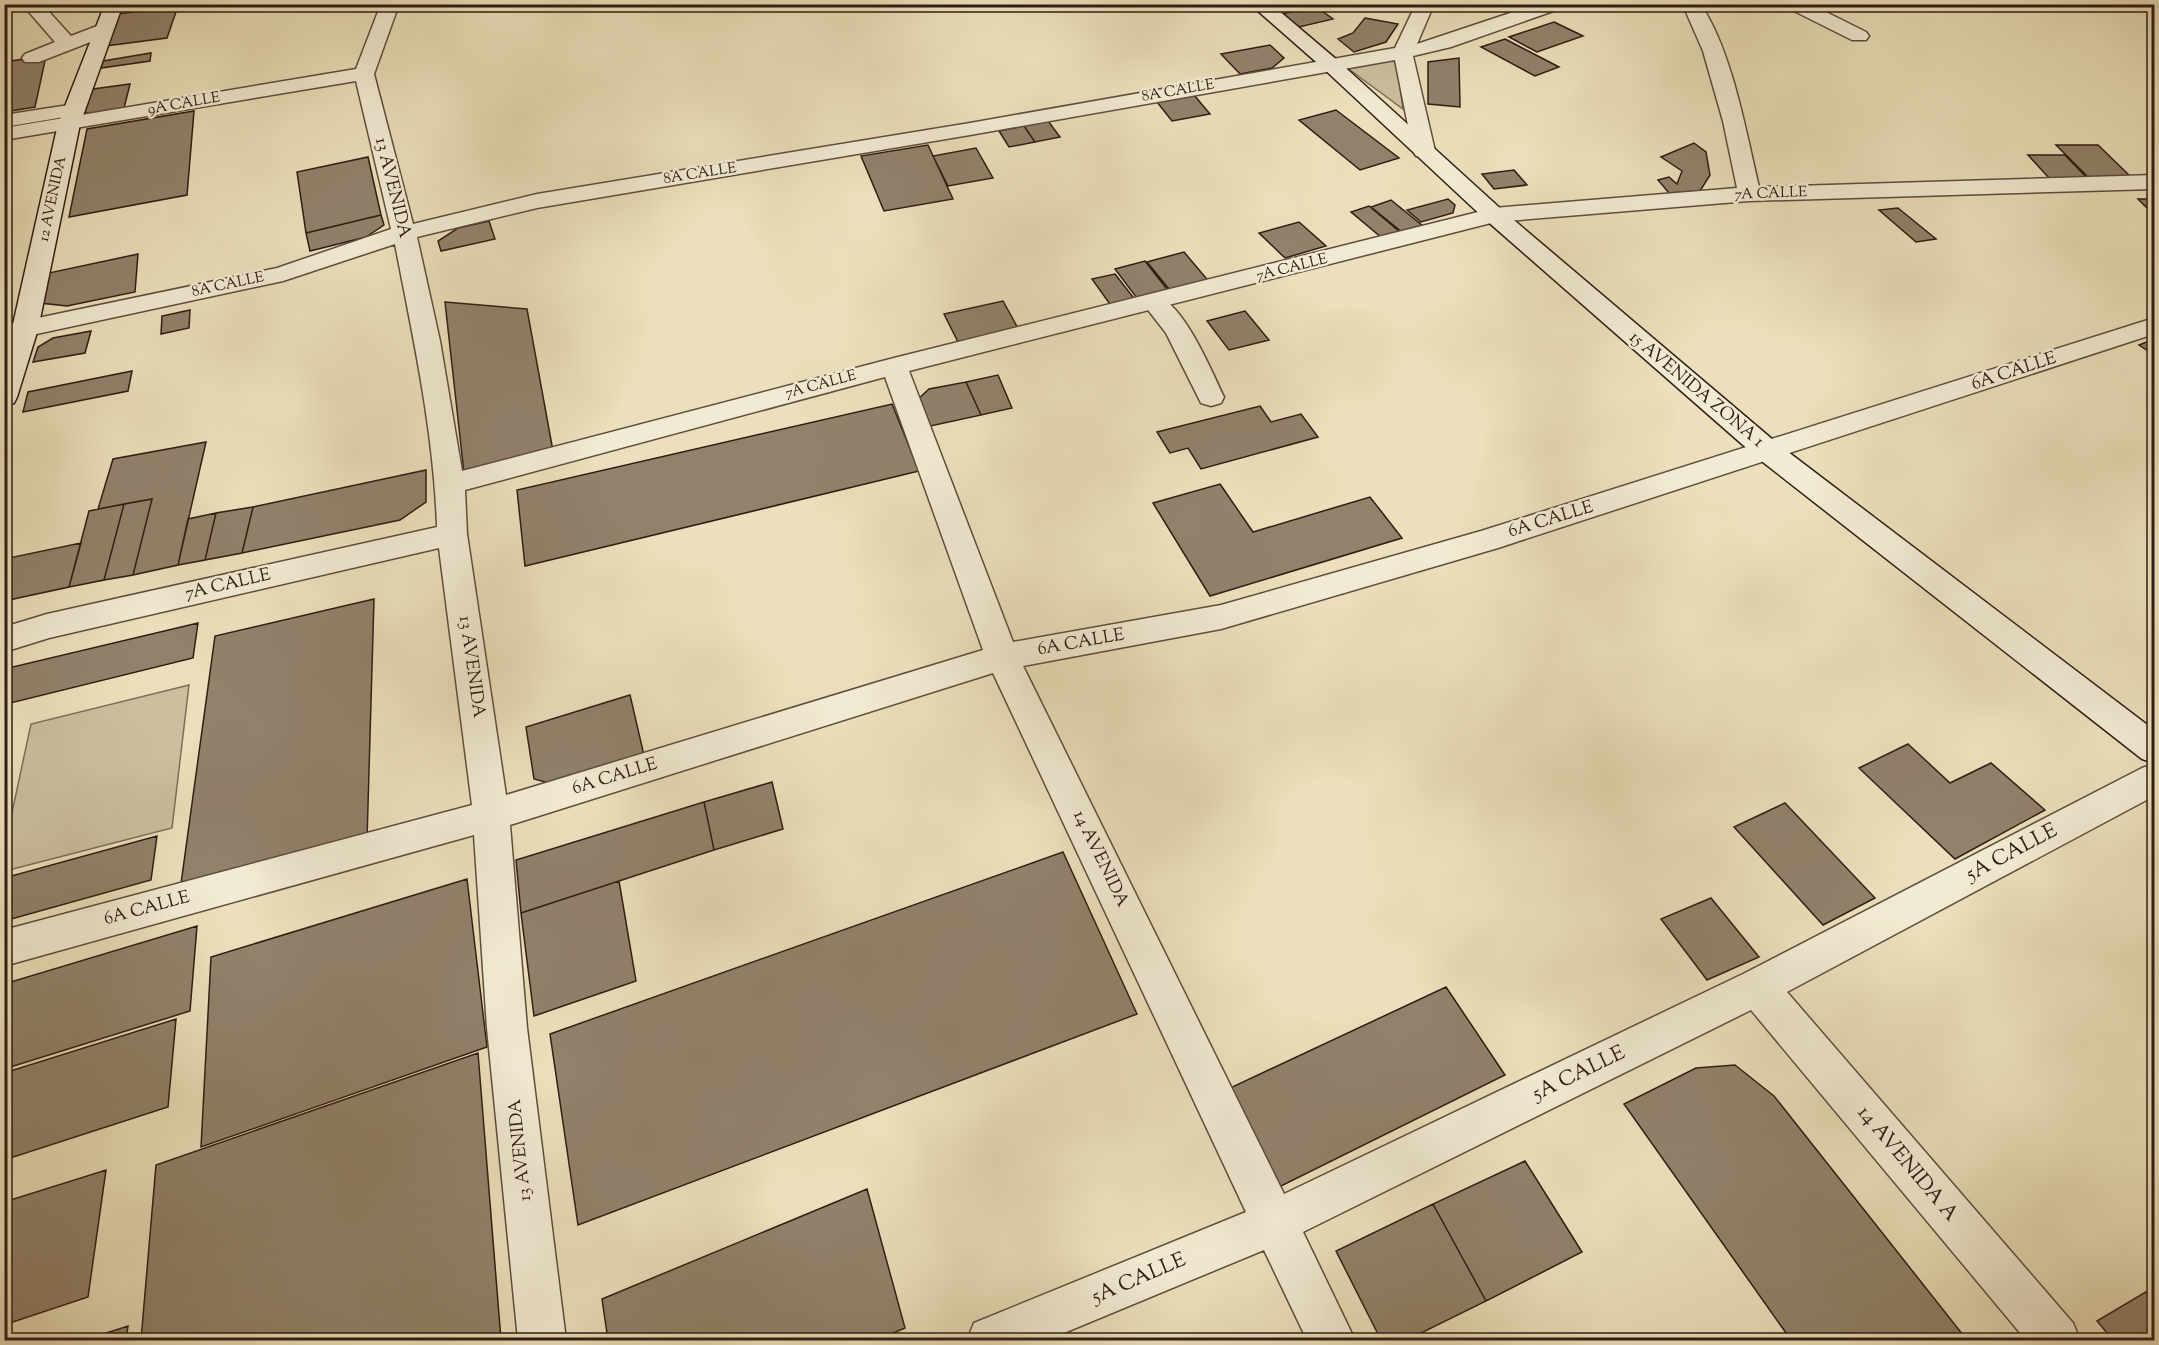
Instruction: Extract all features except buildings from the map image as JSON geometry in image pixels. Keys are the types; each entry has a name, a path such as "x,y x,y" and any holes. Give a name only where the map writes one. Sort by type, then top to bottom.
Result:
{"street":[{"path":"31,4 67,44"},
{"name":"12 AVENIDA","path":"4,398 15,331 72,117 114,4"},
{"path":"364,74 390,4"},
{"name":"15 AVENIDA ZONA 1","path":"1259,4 1330,64 1494,215 1769,452 2154,749"},
{"path":"1424,151 1403,52 1425,4"},
{"name":"8A CALLE","path":"15,331 283,273 404,233 537,201 970,129 1403,52 1444,43 1556,4"},
{"path":"1794,4 1859,36"},
{"path":"1697,6 1713,51 1733,121 1749,194"},
{"path":"32,58 104,30"},
{"name":"9A CALLE","path":"9,121 72,117 364,74"},
{"name":"13 AVENIDA","path":"364,74 404,233 427,341 450,484 452,534 491,815 507,1028 542,1341"},
{"name":"7A CALLE","path":"450,484 894,366 1334,258 1494,215 1749,194 2154,182"},
{"path":"1153,301 1178,330 1211,397"},
{"name":"6A CALLE","path":"4,948 491,815 1002,657 1221,617 1487,540 1769,452 2154,326"},
{"name":"14 AVENIDA","path":"894,366 1002,657 1276,1222 1331,1341"},
{"name":"7A CALLE","path":"4,640 47,626 452,534"},
{"name":"5A CALLE","path":"991,1341 1276,1222 1757,987 2154,779"},
{"name":"14 AVENIDA A","path":"1757,987 2056,1341"}],"shaded area":[{"path":"1396,59 1403,109 1346,67"},
{"path":"189,685 172,828 5,871 5,845 31,724"}]}
